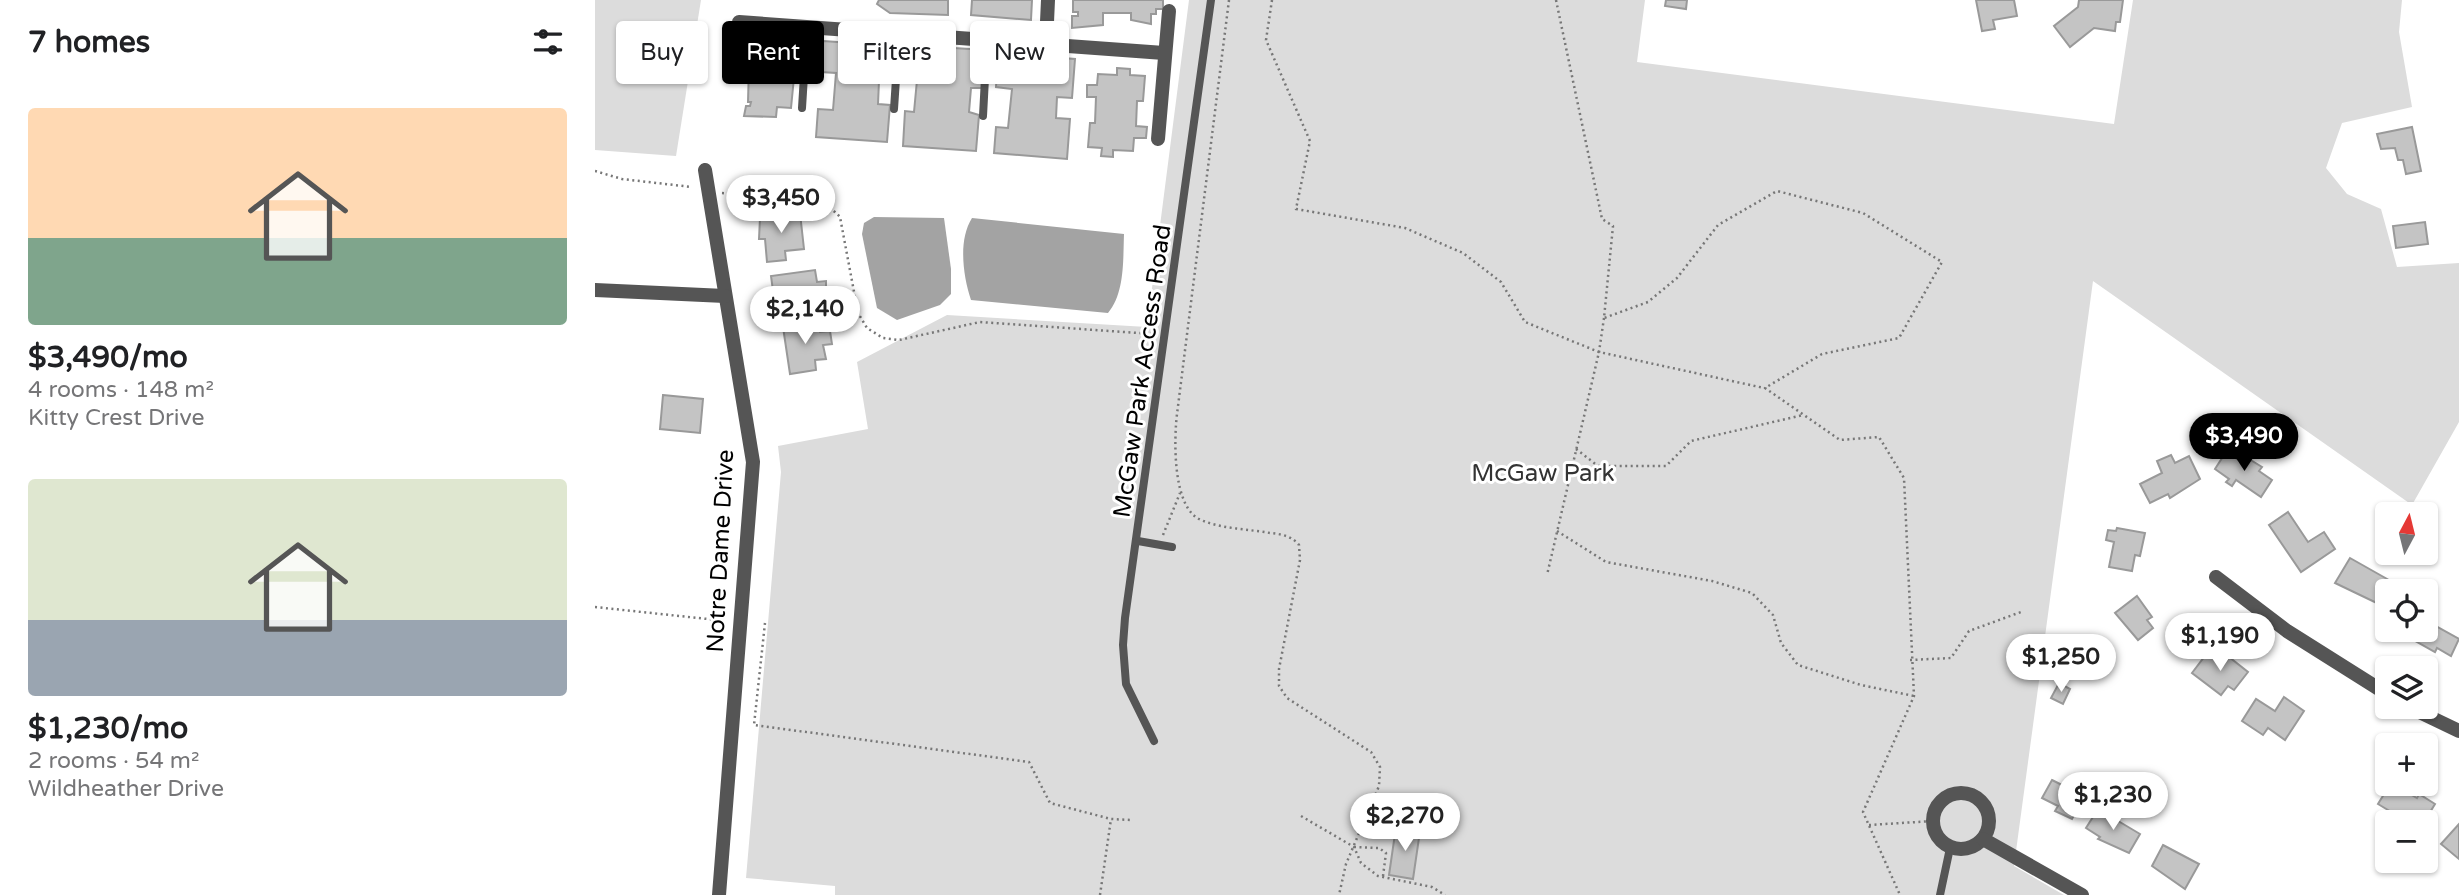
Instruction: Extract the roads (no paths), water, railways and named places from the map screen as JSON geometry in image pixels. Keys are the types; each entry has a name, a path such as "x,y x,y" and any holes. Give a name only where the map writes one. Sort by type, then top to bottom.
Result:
{"street":[{"path":"1047,21 1048,0"},
{"path":"1158,139 1169,11"},
{"path":"1069,46 1164,53"},
{"name":"Notre Dame Drive","path":"705,170 753,462 719,895"},
{"path":"595,290 725,296"},
{"path":"2216,577 2287,631 2375,686"},
{"path":"2434,719 2459,731"},
{"path":"1956,793 1975,797 1983,803 1989,821 1983,839 1968,849 1951,848 1937,837 1933,821 1935,811 1947,797 1956,793"},
{"path":"1983,839 2082,895"}],"lane":[{"name":"McGaw Park Access Road","path":"1154,741 1126,684 1123,645 1211,0"},
{"path":"802,108 803,84"},
{"path":"894,109 896,84"},
{"path":"983,116 985,84"},
{"path":"1138,541 1172,547"},
{"path":"1940,895 1951,848"}],"park label":[{"name":"McGaw Park","path":"1543,473"}]}
